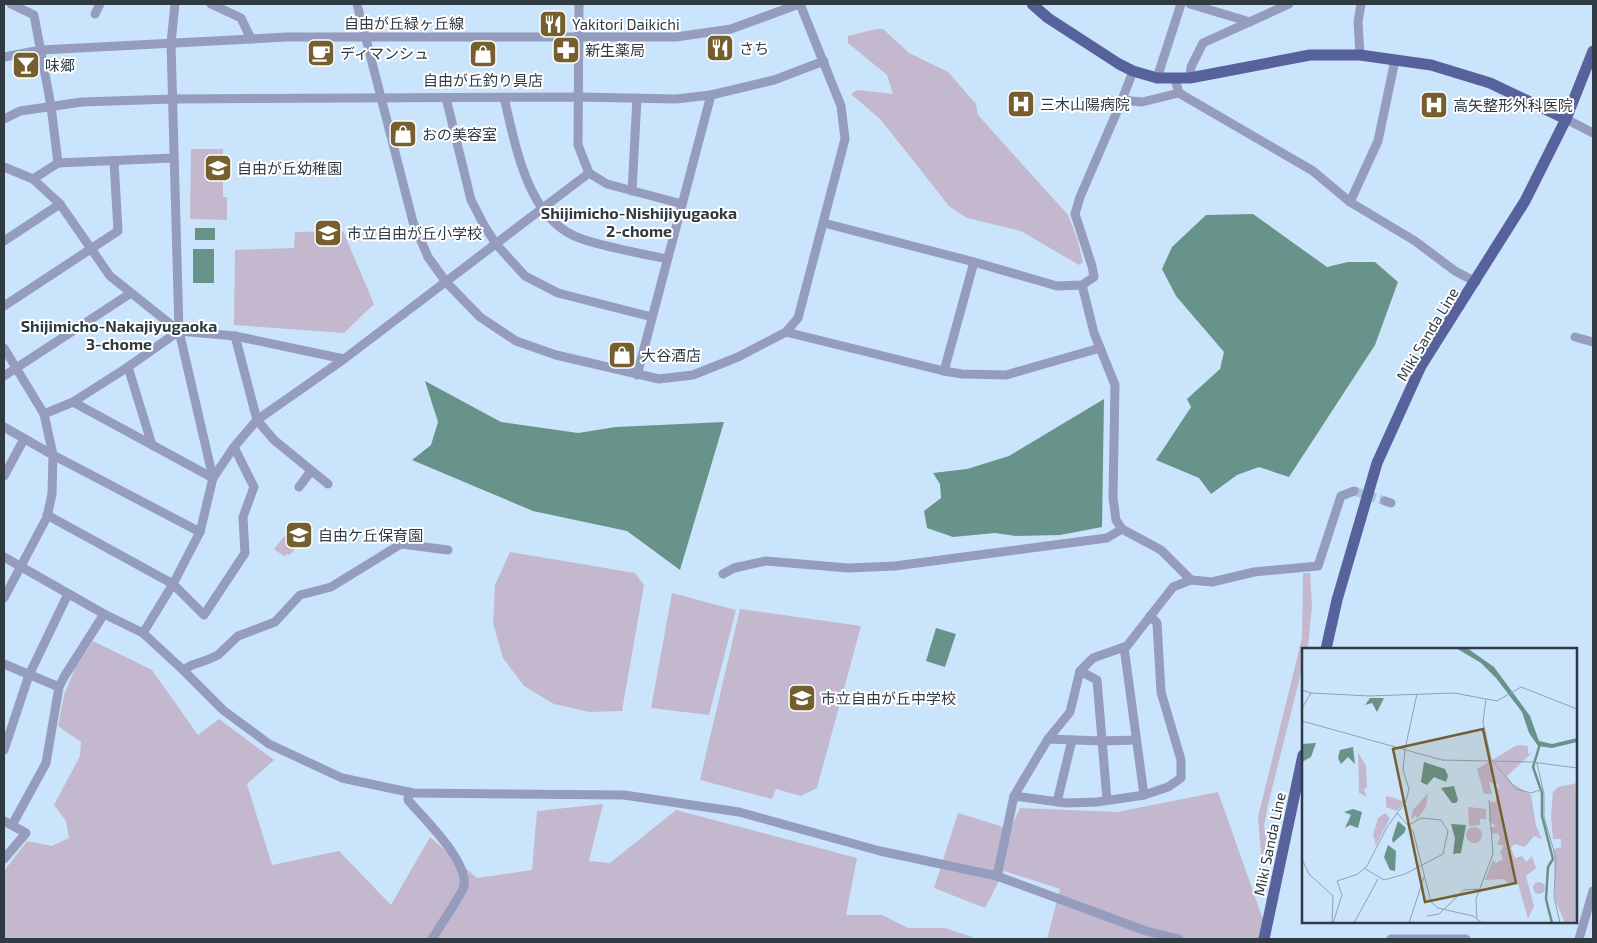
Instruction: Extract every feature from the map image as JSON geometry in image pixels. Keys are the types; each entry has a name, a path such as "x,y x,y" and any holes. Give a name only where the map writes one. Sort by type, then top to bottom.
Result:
{"main road":[{"path":"1032,4 1048,18 1119,64 1157,78 1190,78 1310,56 1360,55 1431,66 1490,83 1566,119"},
{"name":"Miki Sanda Line","path":"1326,648 1337,600 1377,463 1421,366 1476,282 1524,202 1566,119 1593,51"},
{"name":"Miki Sanda Line","path":"1264,939 1302,760"}],"street":[{"path":"11,4 34,15 51,106 58,163"},
{"path":"95,14 100,4"},
{"path":"175,4 171,43 179,331 213,478"},
{"path":"211,4 241,18 251,39"},
{"path":"357,4 413,222 428,257 446,282 480,317 516,341 556,355 637,375 658,378 693,374 738,357 786,332 798,318 845,139 841,106 799,4"},
{"path":"580,4 578,145 590,173 607,184 682,204"},
{"name":"自由が丘緑ヶ丘線","path":"4,57 41,50 288,36 676,37 731,29 799,4"},
{"path":"1157,78 1181,4"},
{"path":"1190,4 1250,22"},
{"path":"1190,78 1190,67 1203,43 1290,4"},
{"path":"1360,55 1358,22 1361,4"},
{"path":"1350,202 1378,141 1395,60"},
{"path":"4,119 20,110 82,102 172,99 580,97 676,99 711,95 774,80 824,61"},
{"path":"824,223 1058,286 1082,285 1094,277 1075,214 1080,197 1134,71"},
{"path":"1175,79 1179,93 1313,171 1350,202 1415,241 1455,271 1476,282"},
{"path":"1122,100 1142,102 1179,93"},
{"path":"637,375 711,95"},
{"path":"446,98 471,200 496,244 525,276 558,293 652,317"},
{"path":"504,98 520,164 542,210 558,226 580,238 667,259"},
{"path":"632,191 637,98"},
{"path":"1566,119 1593,133"},
{"path":"33,179 58,163 173,158"},
{"path":"4,306 118,232 114,161"},
{"path":"4,167 33,179 60,204 110,276 179,331 235,336 344,359"},
{"path":"143,633 200,532 213,478 234,447 257,420 344,359 590,173"},
{"path":"4,241 60,204"},
{"path":"944,370 974,262"},
{"path":"1082,285 1094,333 1115,385 1113,498 1116,520 1122,529 1160,550 1191,580"},
{"path":"4,376 131,293"},
{"path":"44,414 73,402 128,367 179,331"},
{"path":"786,332 962,374 1006,374 1100,348"},
{"path":"235,336 257,420 274,440 328,484"},
{"path":"1575,337 1593,342"},
{"path":"4,348 44,414 53,455 52,494 47,515 4,598"},
{"path":"128,367 152,445"},
{"path":"73,402 213,478"},
{"path":"4,427 53,455 200,532"},
{"path":"4,476 24,439"},
{"path":"47,515 172,584 204,615 245,552 243,517 254,488 234,447"},
{"path":"299,487 311,471"},
{"path":"997,876 1014,796 1048,739 1070,712 1080,671 1093,658 1127,646 1173,587 1191,580 1212,582 1254,572 1318,566 1341,496 1354,491"},
{"path":"723,574 734,568 766,561 848,568 896,566 1107,538 1122,529"},
{"path":"184,670 218,655 238,636 275,622 300,595 332,586 402,544 448,550"},
{"path":"4,557 104,614 143,633 184,670 223,710 269,744 342,778 409,792 477,795 624,795 739,812 880,851 997,876 1146,931 1179,939"},
{"path":"4,750 29,675 68,594"},
{"path":"4,859 26,833 8,823 46,762 59,687 104,614"},
{"path":"1014,796 1057,802 1107,800 1144,795 1168,787 1181,778 1181,760 1161,692 1157,623 1150,616"},
{"path":"1124,647 1144,795"},
{"path":"4,664 59,687"},
{"path":"1080,671 1097,680 1107,800"},
{"path":"1048,739 1136,740"},
{"path":"1057,802 1072,740"},
{"path":"409,792 408,800 451,851 462,869 464,887 432,939"},
{"path":"1579,939 1593,891"},
{"path":"1391,939 1466,939"}],"shaded area":[{"path":"883,29 909,53 948,72 976,104 978,115 1068,215 1077,238 1083,262 1079,265 1021,231 967,218 949,206 881,120 851,94 857,90 893,94 887,75 848,43 848,36"},
{"path":"191,149 223,149 223,197 227,197 227,220 190,219"},
{"path":"1253,214 1327,267 1348,262 1375,262 1398,282 1375,345 1289,477 1259,467 1237,475 1211,494 1199,478 1156,460 1191,407 1187,399 1220,369 1224,352 1176,296 1162,269 1172,247 1206,215"},
{"path":"195,228 215,228 215,240 195,240"},
{"path":"343,231 374,304 344,333 234,325 235,250 294,248 295,232"},
{"path":"193,249 214,249 214,283 193,283"},
{"path":"425,381 501,422 578,433 616,427 724,422 680,570 627,531 533,511 412,460 431,445 438,422"},
{"path":"1104,399 1102,527 1060,535 1016,536 995,533 953,537 927,528 924,511 941,498 940,484 933,473 967,469 1009,456"},
{"path":"291,528 303,535 292,553 287,554 285,557 274,549"},
{"path":"510,552 635,573 644,585 622,711 589,712 554,704 524,686 503,658 493,623 495,585"},
{"path":"1303,573 1310,573 1312,606 1308,647 1302,648 1302,669 1268,805 1264,826 1269,857 1262,866 1258,817 1302,638"},
{"path":"672,593 736,610 709,715 651,708"},
{"path":"740,609 861,626 817,788 801,796 776,789 772,799 700,780"},
{"path":"936,628 956,634 945,667 926,661"},
{"path":"93,641 152,670 198,735 219,719 274,760 247,784 272,865 339,851 391,905 430,837 477,878 532,870 537,811 603,804 589,861 610,863 676,810 857,858 846,915 882,915 908,928 945,928 974,939 4,939 4,871 27,841 52,846 69,838 66,821 54,805 80,756 81,742 58,726 64,695 75,668"},
{"path":"1218,792 1270,939 1047,939 1060,889 1004,871 985,908 934,888 958,813 1010,829 1020,808 1117,812"}],"tunnel":[{"path":"1354,491 1385,501"}],"place":[{"name":"Yakitori Daikichi","path":"553,24"},
{"name":"さち","path":"720,48"},
{"name":"新生薬局","path":"566,50"},
{"name":"ディマンシュ","path":"321,53"},
{"name":"自由が丘釣り具店","path":"483,54"},
{"name":"味郷","path":"26,65"},
{"name":"三木山陽病院","path":"1021,104"},
{"name":"高矢整形外科医院","path":"1434,105"},
{"name":"おの美容室","path":"403,134"},
{"name":"自由が丘幼稚園","path":"218,168"},
{"name":"市立自由が丘小学校","path":"328,233"},
{"name":"大谷酒店","path":"622,355"},
{"name":"自由ケ丘保育園","path":"299,535"},
{"name":"市立自由が丘中学校","path":"802,698"}],"district":[{"name":"Shijimicho-Nishijiyugaoka 2-chome","path":"639,221"},
{"name":"Shijimicho-Nakajiyugaoka 3-chome","path":"119,334"}]}
